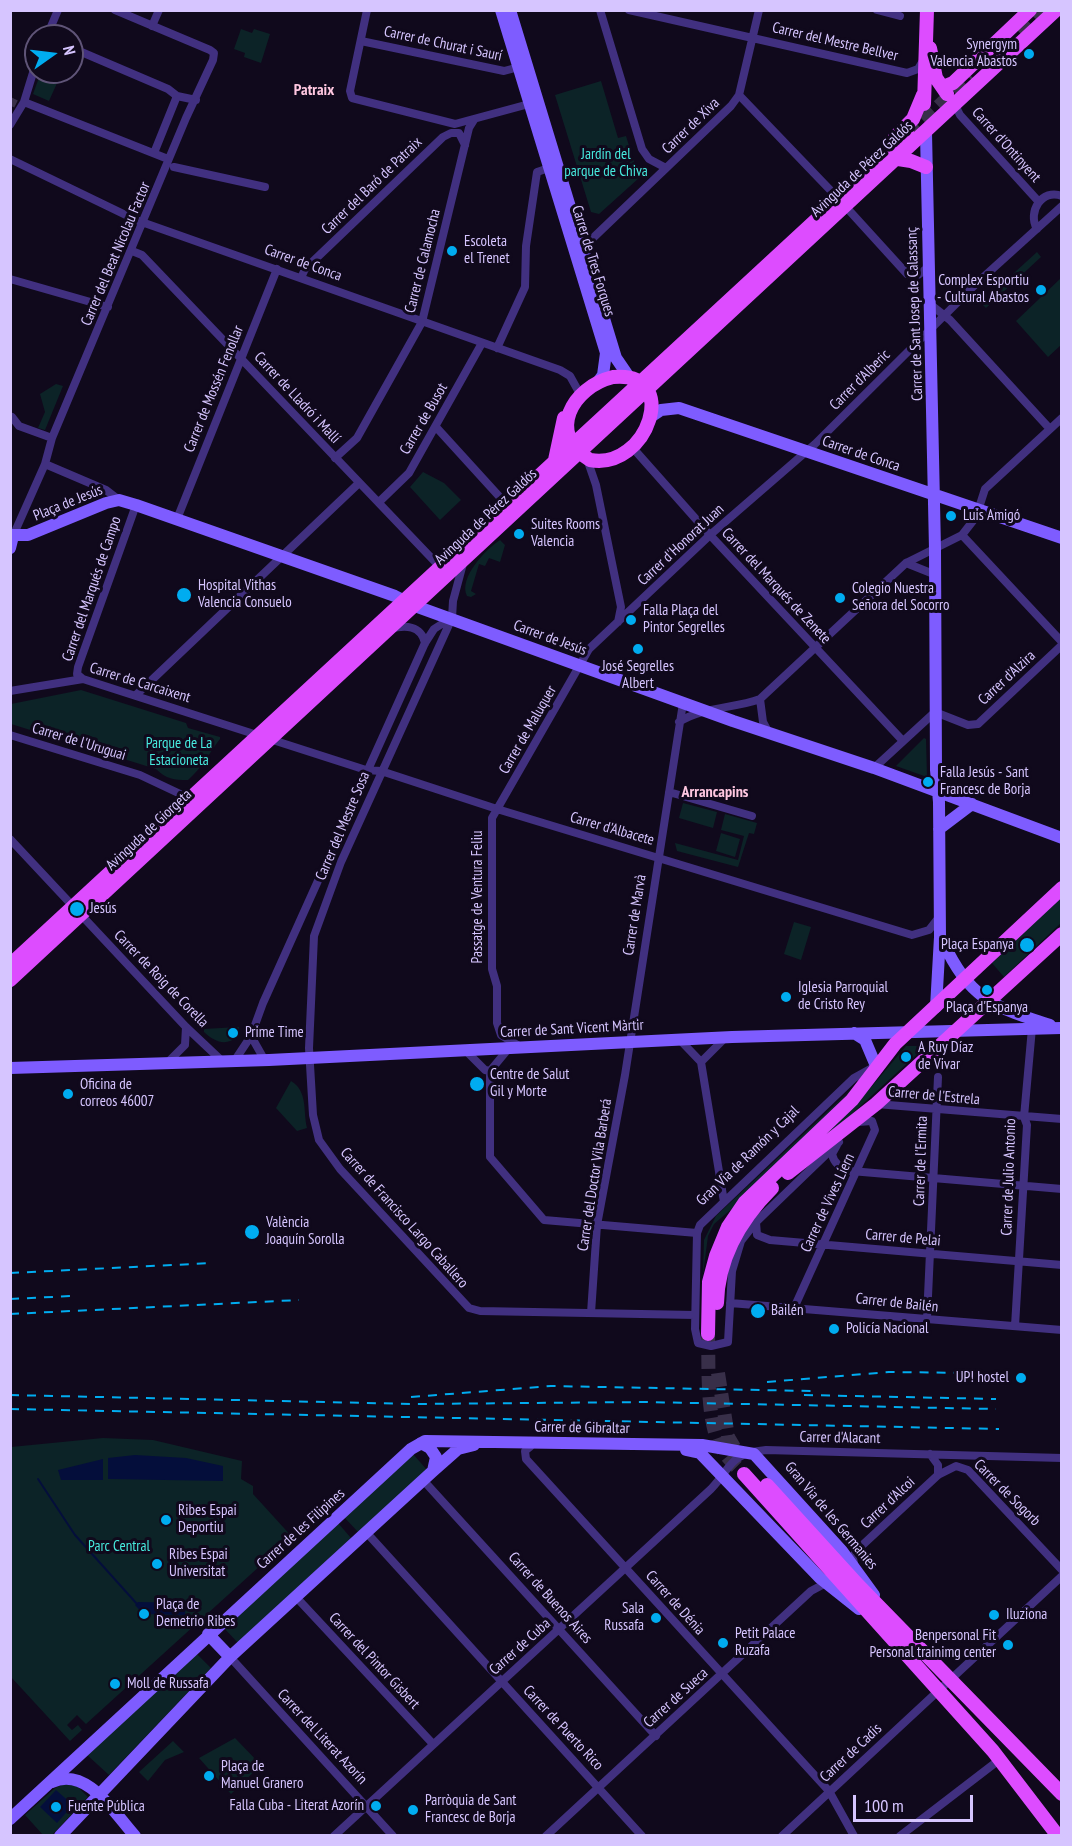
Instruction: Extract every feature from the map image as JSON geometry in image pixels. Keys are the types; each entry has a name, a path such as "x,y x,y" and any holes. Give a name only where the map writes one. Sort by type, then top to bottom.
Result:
{"main road":[{"name":"Carrer de Tres Forques","path":"501,10 523,66 581,242 616,358 638,383"},
{"name":"Carrer de Tres Forques","path":"510,10 530,104 606,353 603,375 598,382"},
{"path":"926,133 923,95 927,10"},
{"path":"943,87 953,82 1030,10"},
{"name":"Avinguda de Pérez Galdós","path":"1037,28 1048,10"},
{"name":"Avinguda de Pérez Galdós","path":"409,603 465,560 580,451 638,383 706,328 846,207 1056,10"},
{"path":"972,77 1020,33"},
{"path":"927,38 936,78 955,105"},
{"name":"Avinguda de Pérez Galdós","path":"706,328 724,298 910,124 923,95"},
{"name":"Carrer de Sant Josep de Calassanç","path":"926,133 928,262 932,328 936,575 935,712 940,937"},
{"name":"Avinguda de Pérez Galdós","path":"706,328 909,136"},
{"path":"898,159 926,167"},
{"path":"555,460 563,422 576,398 598,382 613,377 638,383 652,402 652,416 632,447 610,460 599,462 580,451 568,421 576,398"},
{"name":"Carrer de Conca","path":"652,416 661,410 679,408 1062,537"},
{"name":"Avinguda de Pérez Galdós","path":"409,603 440,567 555,460 580,451"},
{"name":"Carrer de Jesús","path":"118,500 177,519 682,703 874,768 1062,838"},
{"name":"Plaça de Jesús","path":"11,540 106,502 118,500"},
{"name":"Avinguda de Giorgeta","path":"10,980 189,799 390,629 409,603"},
{"name":"Avinguda de Giorgeta","path":"10,965 78,910 205,800 265,737 409,603"},
{"path":"939,829 972,804"},
{"path":"909,1031 1062,888"},
{"path":"956,1030 1062,934"},
{"path":"940,937 964,980 987,1002 1033,1024"},
{"path":"936,1007 940,937"},
{"path":"909,1031 977,1032 1033,1024 1061,1028"},
{"name":"Gran Via de Ramón y Cajal","path":"909,1031 876,1066 860,1091 751,1196 728,1227 716,1256 709,1282 712,1334 720,1271 744,1219 766,1193 802,1160 867,1113 956,1030"},
{"name":"Carrer de Sant Vicent Màrtir","path":"10,1068 222,1061 237,1058 309,1058 628,1041 909,1031"},
{"path":"854,1033 865,1040 876,1066"},
{"name":"Carrer de Gibraltar","path":"417,1445 441,1440 702,1445 744,1455"},
{"path":"60,1836 230,1658 433,1471 436,1457 430,1448 417,1445"},
{"name":"Carrer de les Filipines","path":"10,1819 208,1634 417,1445"},
{"name":"Carrer de Gibraltar","path":"433,1471 465,1446 530,1447 692,1450 700,1453 722,1476"},
{"name":"Gran Via de les Germanies","path":"744,1455 761,1460 856,1570 890,1615"},
{"name":"Gran Via de les Germanies","path":"1056,1832 999,1760 876,1624 748,1471 1062,1794"},
{"name":"Gran Via de les Germanies","path":"722,1476 826,1584 876,1624"},
{"path":"208,1634 230,1658"},
{"name":"Carrer de les Filipines","path":"46,1785 71,1777 83,1781 99,1796"},
{"path":"99,1796 135,1836"}],"street":[{"path":"52,24 58,10"},
{"path":"115,10 152,26 159,10"},
{"path":"367,10 350,91 355,100 455,124 530,104"},
{"path":"600,10 642,149 649,159 666,168"},
{"name":"Carrer del Mestre Bellver","path":"629,10 907,73 918,69 924,59"},
{"name":"Carrer de Xiva","path":"581,242 593,238 731,106 739,95 759,10"},
{"path":"877,10 900,16"},
{"name":"Carrer del Beat Nicolau Factor","path":"45,464 52,438 144,223 168,159 214,55 208,49 152,26"},
{"name":"Carrer de Churat i Saurí","path":"361,41 504,71 523,66"},
{"path":"84,53 168,89 177,96 196,100"},
{"path":"10,125 28,84"},
{"path":"739,95 834,194"},
{"path":"153,153 177,96"},
{"path":"20,104 168,159"},
{"name":"Carrer d'Ontinyent","path":"955,105 960,115 1039,202"},
{"path":"434,120 439,141"},
{"name":"Carrer de Calamocha","path":"335,458 357,438 422,322 465,145 474,120"},
{"name":"Carrer del Baró de Patraix","path":"301,278 305,269 447,134 455,132 462,136 465,145"},
{"name":"Carrer de Conca","path":"10,159 144,223 566,373 573,380 576,398"},
{"path":"174,167 265,187"},
{"path":"497,348 525,287 526,246 537,172 549,168"},
{"path":"1037,229 1033,214 1039,202 1053,194 1062,196"},
{"name":"Carrer d'Alberic","path":"807,452 932,328 1062,206"},
{"path":"846,207 907,274 918,275 926,269 928,262"},
{"path":"568,230 575,240 581,242"},
{"name":"Carrer de Lladró i Mallí","path":"132,251 142,255 440,567"},
{"name":"Carrer de Mossén Fenollar","path":"177,519 277,269"},
{"path":"10,279 108,307"},
{"path":"931,305 945,316 1050,429"},
{"name":"Carrer de Busot","path":"379,502 409,473 482,343"},
{"path":"679,722 704,710 748,704 760,699 814,646 906,563 962,536 979,509 985,489 1062,418"},
{"path":"14,423 52,438"},
{"path":"436,427 507,505"},
{"name":"Carrer del Marqués de Zenete","path":"632,447 903,741"},
{"path":"580,451 596,484 621,607 618,623"},
{"name":"Carrer d'Honorat Juan","path":"581,665 589,649 710,534 807,452"},
{"name":"Plaça de Jesús","path":"11,540 45,464 106,490 118,500"},
{"path":"136,695 359,483"},
{"name":"Carrer del Marqués de Campo","path":"83,679 77,674 78,667 135,505"},
{"path":"962,536 1062,643"},
{"name":"Carrer del Mestre Sosa","path":"309,1058 310,987 316,930 341,862 452,618 453,602 465,560"},
{"path":"906,563 936,575"},
{"name":"Carrer del Mestre Sosa","path":"237,1058 251,1036 366,770 425,643 434,629 452,618"},
{"path":"390,629 409,627 421,634 425,643"},
{"name":"Carrer d'Alzira","path":"935,712 968,725 975,725 1062,643"},
{"name":"Carrer de Maluquer","path":"497,809 581,665"},
{"name":"Carrer de Carcaixent","path":"10,691 83,679 265,737"},
{"path":"760,699 763,722 769,733"},
{"name":"Carrer de Marvà","path":"628,1041 682,703"},
{"path":"874,768 935,712"},
{"name":"Carrer de l'Uruguai","path":"10,735 140,776 189,799 205,800"},
{"name":"Carrer d'Albacete","path":"265,737 366,770 381,771 497,809 912,935 929,930 940,915"},
{"path":"669,792 752,816"},
{"name":"Passatge de Ventura Feliu","path":"497,809 492,818 492,969 497,986 498,1030 514,1047"},
{"name":"Carrer de Roig de Corella","path":"10,839 186,1027 222,1061"},
{"path":"307,908 323,912"},
{"path":"300,925 316,930"},
{"name":"Carrer de Julio Antonio","path":"1015,1326 1027,1125 1024,1117 1033,1024"},
{"path":"167,1063 185,1045 186,1027"},
{"path":"251,1036 264,1059"},
{"path":"701,1062 726,1037"},
{"path":"679,1039 701,1062 724,1202"},
{"name":"Carrer del Doctor Vila Barberá","path":"591,1313 597,1225 625,1075 628,1041"},
{"path":"514,1047 490,1071 490,1157 492,1164 543,1220 697,1233"},
{"path":"466,1051 485,1070 490,1071"},
{"name":"Carrer de Francisco Largo Caballero","path":"309,1058 314,1121 324,1150 464,1305 480,1311 591,1313"},
{"name":"Gran Via de Ramón y Cajal","path":"867,1113 756,1222 736,1252 728,1342 722,1345 698,1343 695,1336 695,1315 697,1233 700,1225 854,1078 876,1066"},
{"name":"Carrer de l'Ermita","path":"927,1318 938,1077"},
{"name":"Carrer de l'Estrela","path":"867,1113 937,1109 1062,1119"},
{"name":"Carrer de Vives Liern","path":"794,1308 859,1171 875,1130 867,1113"},
{"path":"840,1141 834,1150 833,1159 844,1169 1062,1189"},
{"name":"Carrer de Pelai","path":"756,1222 755,1231 761,1239 1062,1265"},
{"name":"Carrer de Bailén","path":"730,1303 1062,1330"},
{"path":"591,1313 695,1315"},
{"name":"Carrer de Dénia","path":"530,1447 525,1451 526,1459 830,1791 854,1836"},
{"name":"Carrer d'Alacant","path":"744,1455 766,1450 1062,1458"},
{"path":"930,1454 938,1465 938,1474"},
{"path":"722,1476 730,1463 744,1455"},
{"path":"734,1488 730,1473 744,1455"},
{"path":"971,1473 972,1462 981,1455"},
{"name":"Carrer d'Alcoi","path":"856,1570 853,1558 855,1552 938,1474 956,1466"},
{"name":"Carrer de Sogorb","path":"956,1466 963,1467 971,1473 1062,1570"},
{"name":"Carrer de Cuba","path":"334,1836 560,1629 722,1476"},
{"name":"Carrer de Buenos Aires","path":"423,1480 656,1736"},
{"name":"Carrer de Puerto Rico","path":"366,1532 642,1836"},
{"name":"Carrer de Cadis","path":"782,1836 1062,1576"},
{"name":"Carrer de Sueca","path":"546,1836 811,1591 826,1584"},
{"name":"Carrer del Pintor Gisbert","path":"296,1597 433,1744"},
{"name":"Carrer del Literat Azorín","path":"230,1658 393,1836"},
{"path":"900,1836 999,1760"}],"green space":[{"path":"241,29 252,33 254,29 270,34 261,63 244,57 245,53 234,49"},
{"name":"Jardín del parque de Chiva","path":"601,81 618,138 626,136 639,178 599,214 591,212 555,95"},
{"path":"37,84 57,84 49,101 33,94"},
{"path":"1037,252 1041,257 986,308 981,303"},
{"path":"1061,278 1061,345 1048,357 1016,321"},
{"path":"56,384 63,386 45,430 38,428 45,412 40,394"},
{"path":"423,472 444,483 461,500 440,520 410,487"},
{"path":"500,540 505,545 500,562 489,558 485,566 479,564 471,591 476,594 471,597 467,596 466,581 470,573 481,557"},
{"name":"Parque de La Estacioneta","path":"81,690 186,723 188,728 220,737 220,739 188,780 178,780 167,777 156,769 11,724 11,704"},
{"path":"924,738 926,739 927,777 896,766"},
{"path":"683,803 717,812 713,828 679,818"},
{"path":"725,814 757,823 754,834 749,833 738,867 677,851 675,843 738,860 744,836 721,830"},
{"path":"721,833 740,839 735,857 716,851"},
{"path":"1061,898 1061,923 1004,977 992,963"},
{"path":"794,922 811,927 801,960 784,954"},
{"path":"239,1027 238,1036 225,1042 216,1041 204,1032 204,1029"},
{"path":"906,1046 926,1046 843,1122 808,1148 867,1092"},
{"path":"291,1081 300,1090 305,1108 307,1128 297,1131 276,1108"},
{"path":"860,1081 742,1200 714,1224 708,1236 703,1274 704,1240 716,1216"},
{"name":"Parc Central","path":"103,1438 153,1440 242,1461 241,1479 253,1486 253,1494 294,1539 283,1545 86,1724 77,1715 67,1725 72,1730 78,1725 82,1730 70,1741 11,1677 11,1447"},
{"path":"413,1454 427,1470 358,1532 344,1517"},
{"path":"338,1523 351,1538 238,1643 224,1628"},
{"path":"196,1653 211,1668 109,1775 86,1754"},
{"path":"235,1738 261,1765 231,1794 199,1758"},
{"path":"173,1741 184,1752 165,1760 148,1781 139,1772"},
{"path":"65,1784 77,1786 88,1797 52,1835 43,1835 25,1815 55,1788"}],"shaded area":[{"path":"135,1455 186,1458 223,1466 223,1481 108,1479 108,1458"},
{"path":"103,1459 103,1480 61,1480 58,1470"},
{"path":"138,1602 186,1603 185,1615 143,1614 135,1605"},
{"path":"56,1790 73,1805 57,1823 40,1807"}],"waterway":[{"path":"38,1479 75,1535 137,1604"}],"tunnel":[{"path":"1019,32 1041,10"},
{"path":"908,135 971,76"},
{"path":"10,101 16,104"},
{"path":"708,1334 712,1421 720,1445 744,1474"},
{"path":"718,1373 728,1437 740,1457"}],"railway":[{"path":"10,1273 213,1263"},
{"path":"10,1299 72,1296"},
{"path":"10,1314 299,1300"},
{"path":"767,1382 889,1372 977,1373"},
{"path":"411,1397 551,1386 813,1391"},
{"path":"10,1395 414,1404 646,1402 996,1409"},
{"path":"804,1395 996,1399"},
{"path":"10,1409 999,1429"}],"place":[{"name":"Synergym Valencia Abastos","path":"1029,54"},
{"name":"Escoleta el Trenet","path":"452,251"},
{"name":"Complex Esportiu - Cultural Abastos","path":"1041,290"},
{"name":"Luis Amigó","path":"951,516"},
{"name":"Suites Rooms Valencia","path":"519,534"},
{"name":"Hospital Vithas Valencia Consuelo","path":"184,595"},
{"name":"Colegio Nuestra Señora del Socorro","path":"840,598"},
{"name":"Falla Plaça del Pintor Segrelles","path":"631,620"},
{"name":"José Segrelles Albert","path":"638,649"},
{"name":"Falla Jesús - Sant Francesc de Borja","path":"928,782"},
{"name":"Jesús","path":"77,909"},
{"name":"Plaça Espanya","path":"1027,945"},
{"name":"Plaça d'Espanya","path":"987,990"},
{"name":"Iglesia Parroquial de Cristo Rey","path":"786,997"},
{"name":"Prime Time","path":"233,1033"},
{"name":"A Ruy Díaz de Vivar","path":"906,1057"},
{"name":"Centre de Salut Gil y Morte","path":"477,1084"},
{"name":"Oficina de correos 46007","path":"68,1094"},
{"name":"València Joaquín Sorolla","path":"252,1232"},
{"name":"Bailén","path":"758,1311"},
{"name":"Policía Nacional","path":"834,1329"},
{"name":"UP! hostel","path":"1021,1378"},
{"name":"Ribes Espai Deportiu","path":"166,1520"},
{"name":"Ribes Espai Universitat","path":"157,1564"},
{"name":"Plaça de Demetrio Ribes","path":"144,1614"},
{"name":"Iluziona","path":"994,1615"},
{"name":"Sala Russafa","path":"656,1618"},
{"name":"Petit Palace Ruzafa","path":"723,1643"},
{"name":"Benpersonal Fit Personal trainimg center","path":"1008,1645"},
{"name":"Moll de Russafa","path":"115,1684"},
{"name":"Plaça de Manuel Granero","path":"209,1776"},
{"name":"Falla Cuba - Literat Azorín","path":"376,1806"},
{"name":"Fuente Pública","path":"56,1807"},
{"name":"Parròquia de Sant Francesc de Borja","path":"413,1810"}],"district":[{"name":"Patraix","path":"314,90"},
{"name":"Arrancapins","path":"715,792"}]}
